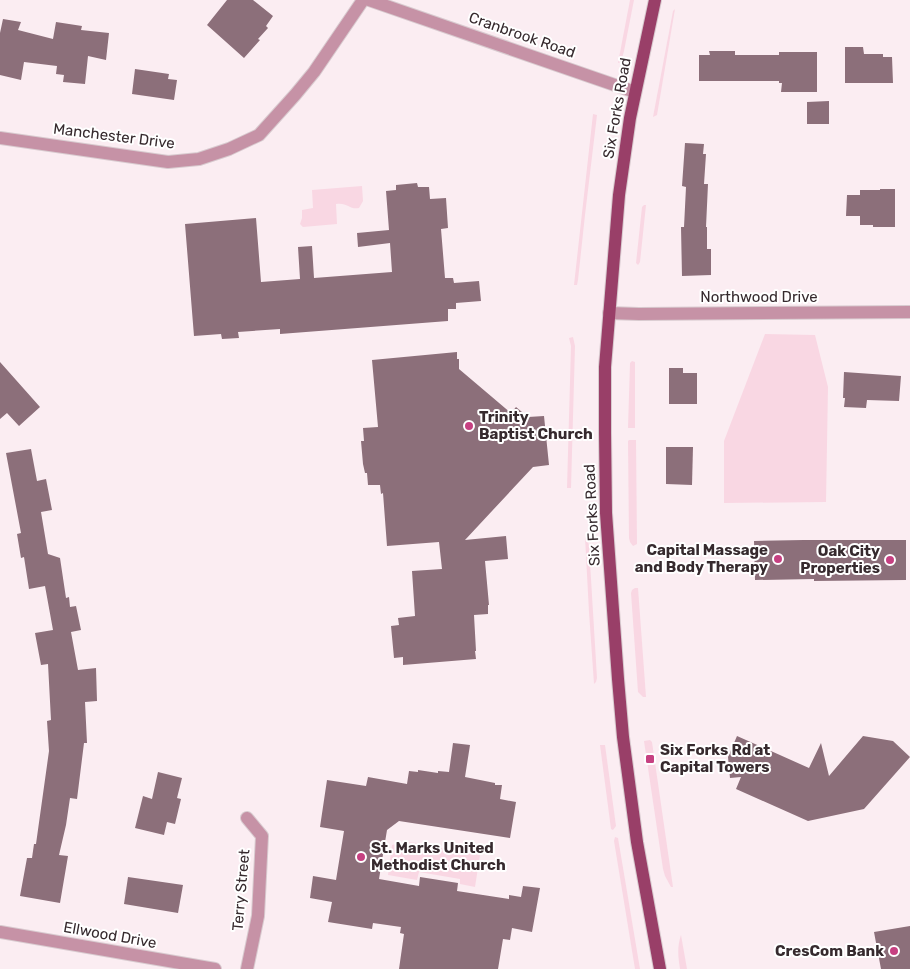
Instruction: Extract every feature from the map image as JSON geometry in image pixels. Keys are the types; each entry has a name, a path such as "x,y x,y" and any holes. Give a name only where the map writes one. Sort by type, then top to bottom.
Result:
{"main road":[{"name":"Six Forks Road","path":"655,0 624,152 605,367 606,504 623,737 637,842 660,969"}],"street":[{"name":"Manchester Drive","path":"0,138 168,162 199,159 229,149 259,135 295,95 314,72 363,0"},
{"name":"Cranbrook Road","path":"369,0 636,92"},
{"name":"Northwood Drive","path":"609,313 910,312"},
{"name":"Terry Street","path":"247,818 262,836 258,916 247,969"},
{"name":"Ellwood Drive","path":"0,932 215,969"}],"shaded area":[{"path":"630,0 634,0 624,51 621,62 618,63"},
{"path":"675,9 657,115 653,117 673,11"},
{"path":"593,114 597,115 578,280 577,285 574,285"},
{"path":"362,186 363,201 359,208 336,204 337,224 303,227 300,224 302,210 313,208 312,190"},
{"path":"646,205 640,262 638,265 636,263 642,207"},
{"path":"765,334 815,335 828,387 826,502 724,503 724,441"},
{"path":"573,337 575,346 571,488 567,488 571,346 569,338"},
{"path":"632,361 635,362 635,428 628,428 630,363"},
{"path":"629,440 636,440 637,544 633,546 629,538"},
{"path":"585,537 589,546 597,678 594,684 589,612"},
{"path":"635,588 638,588 646,697 643,697 638,692 631,593"},
{"path":"650,740 652,742 673,887 671,887 663,869 644,741"},
{"path":"600,745 605,745 616,826 613,830 611,829"},
{"path":"615,837 618,838 640,969 635,969 614,841"},
{"path":"405,842 444,848 449,852 465,852 480,855 475,887 460,884 460,879 419,872 417,880 388,875 392,845"},
{"path":"681,935 687,969 680,969 678,952"}],"building":[{"path":"227,0 253,0 273,16 266,26 268,28 258,39 260,40 244,58 207,25"},
{"path":"3,19 21,22 18,30 53,39 56,22 82,26 81,30 109,33 106,60 88,56 85,84 63,82 64,75 56,74 57,66 24,62 21,80 0,75 0,33"},
{"path":"845,47 863,47 864,54 883,54 883,57 892,57 893,83 845,83"},
{"path":"709,51 735,51 735,55 779,55 779,52 817,52 817,92 781,92 782,83 779,83 779,81 699,81 699,55 710,55"},
{"path":"135,69 169,74 168,79 177,80 174,100 132,94"},
{"path":"829,101 829,124 807,124 807,102"},
{"path":"685,143 704,144 703,154 706,154 704,184 708,184 706,227 707,249 711,249 711,275 682,276 681,227 684,227 686,187 682,186"},
{"path":"417,183 418,187 429,187 430,199 446,198 448,228 441,229 445,278 453,278 454,283 479,281 481,301 456,303 456,309 448,309 448,321 280,334 280,329 238,332 239,338 222,339 221,334 194,336 185,224 256,218 261,282 300,279 298,247 312,246 314,278 392,272 390,243 358,247 357,233 389,230 386,191 396,190 396,185"},
{"path":"895,189 895,227 860,225 860,216 846,216 847,195 860,195 860,190"},
{"path":"457,352 459,369 511,413 516,407 528,417 544,416 549,465 533,467 465,540 506,536 508,559 485,561 489,605 488,614 474,615 476,659 403,665 403,657 394,658 391,626 399,625 398,618 415,616 412,571 442,569 439,542 387,546 383,493 381,494 380,485 368,485 367,473 365,473 363,464 361,441 364,441 363,428 378,427 372,360"},
{"path":"0,362 40,407 19,426 7,413 0,419"},
{"path":"669,368 683,368 683,373 697,373 697,404 669,404"},
{"path":"844,372 901,376 899,401 867,400 866,408 844,407"},
{"path":"666,447 693,447 692,485 666,484"},
{"path":"31,449 37,481 46,479 52,510 41,512 48,554 60,558 66,598 69,597 70,607 76,606 81,630 71,632 78,670 96,668 97,701 85,702 87,743 84,743 77,799 70,798 59,855 68,856 60,903 20,896 27,858 32,858 34,844 36,844 49,751 47,721 51,720 48,664 41,665 35,633 53,630 45,586 29,589 24,557 21,558 17,534 21,533 6,453"},
{"path":"906,540 906,580 755,580 754,541"},
{"path":"737,736 809,768 821,743 829,776 863,736 893,741 910,757 864,809 808,821 736,789 741,777 730,778 728,757"},
{"name":"St. Marks United Methodist Church","path":"453,743 470,745 465,777 502,785 500,799 516,802 510,838 399,821 387,830 379,879 419,886 420,877 458,883 457,891 509,899 509,895 521,897 523,886 540,888 532,932 512,928 510,940 503,939 498,969 399,969 404,934 400,933 401,927 373,923 372,929 328,922 332,902 310,898 313,876 336,880 344,831 320,827 327,780 366,786 368,777 407,784 409,771 449,772"},
{"path":"158,772 182,778 177,798 181,799 175,824 167,822 164,835 135,828 143,796 152,799"},
{"path":"128,877 183,885 178,913 124,904"},
{"name":"CresCom Bank","path":"910,926 910,969 881,969 874,932"}],"place":[{"name":"Trinity Baptist Church","path":"469,426"},
{"name":"Capital Massage and Body Therapy","path":"778,559"},
{"name":"Oak City Properties","path":"890,560"},
{"name":"Six Forks Rd at Capital Towers","path":"650,759"},
{"name":"St. Marks United Methodist Church","path":"361,857"},
{"name":"CresCom Bank","path":"894,951"}]}
